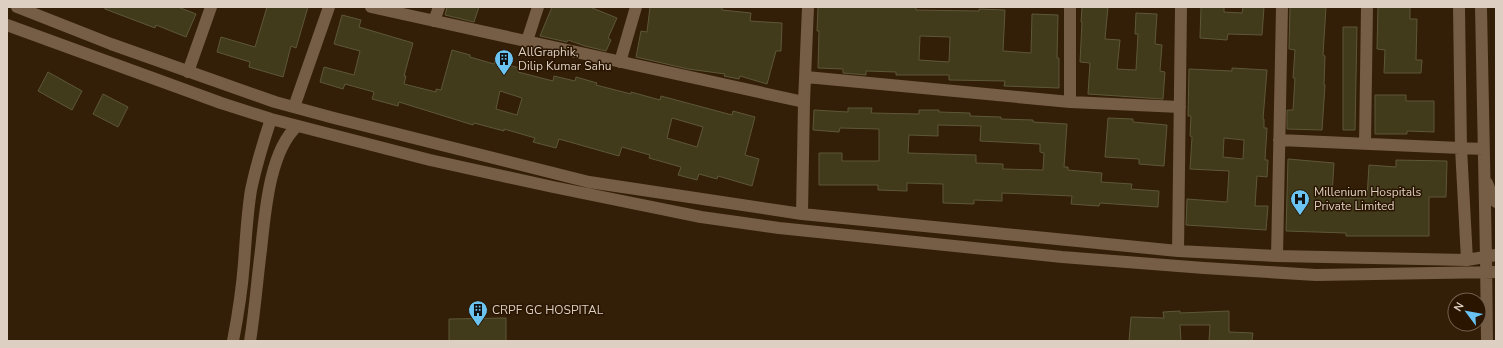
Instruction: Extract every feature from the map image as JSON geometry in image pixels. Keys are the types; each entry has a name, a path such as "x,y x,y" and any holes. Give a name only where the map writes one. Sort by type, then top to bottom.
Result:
{"street":[{"path":"17,7 188,72 294,108 590,182 802,214 1178,251 1277,256 1467,260 1491,256"},
{"path":"188,72 211,7"},
{"path":"294,108 328,7"},
{"path":"371,7 804,102"},
{"path":"434,21 439,7"},
{"path":"527,42 538,7"},
{"path":"620,62 636,7"},
{"path":"802,214 804,102 808,7"},
{"path":"1070,7 1070,102"},
{"path":"1178,251 1181,7"},
{"path":"1277,256 1282,7"},
{"path":"1365,144 1367,7"},
{"path":"1459,7 1461,148 1467,260"},
{"path":"1481,7 1484,176 1491,256 1491,272 1487,292"},
{"path":"7,25 155,79 271,119 430,160 701,217 779,228 1062,257 1316,275 1491,272"},
{"path":"155,79 161,62"},
{"path":"806,77 1070,102 1180,107"},
{"path":"233,341 244,264 246,224 251,190 259,157 271,119"},
{"path":"250,341 265,206 272,176 283,144 291,131 297,126"},
{"path":"363,143 367,126"},
{"path":"1279,140 1483,149"},
{"path":"1484,176 1496,202"},
{"path":"1102,260 1104,244"},
{"path":"1487,312 1496,303"}],"building":[{"path":"105,7 178,7 196,14 186,37 156,25 155,28 105,9"},
{"path":"267,7 308,7 296,48 291,46 283,77 249,67 250,62 217,52 221,37 255,47"},
{"path":"447,7 479,7 474,22 445,15"},
{"path":"552,7 590,7 617,18 608,38 611,40 606,51 568,40 567,42 540,36"},
{"path":"650,7 722,7 722,10 751,13 750,21 782,23 781,51 776,51 767,84 740,76 739,79 724,76 725,74 688,69 636,57 641,31 647,32"},
{"path":"818,7 916,7 916,10 1005,10 1003,51 1031,53 1032,14 1058,15 1057,58 1059,58 1059,88 1004,86 1005,81 949,80 949,75 896,75 896,72 866,71 866,75 843,73 843,69 818,68 819,31 817,31","holes":["920,36 950,37 949,62 919,60"]},
{"path":"1082,7 1108,7 1105,39 1120,40 1117,69 1136,70 1138,34 1135,34 1136,13 1157,14 1155,44 1162,45 1160,71 1165,72 1163,99 1088,94 1090,63 1080,62"},
{"path":"1201,7 1224,7 1224,12 1242,13 1243,7 1264,7 1262,35 1228,34 1227,40 1200,38"},
{"path":"1290,7 1326,7 1323,55 1325,56 1325,85 1322,130 1287,129 1287,110 1293,110 1295,78 1293,78 1295,50 1289,49"},
{"path":"1378,7 1410,7 1410,19 1417,19 1416,60 1422,60 1421,73 1384,73 1385,50 1377,49"},
{"path":"342,15 361,20 359,27 413,43 404,76 406,76 404,84 436,92 436,89 441,90 452,50 494,64 495,61 519,68 518,72 553,81 554,76 575,81 576,77 597,83 596,85 631,94 631,92 660,100 661,96 732,115 733,111 755,117 745,155 759,159 752,186 718,176 717,179 699,174 697,180 678,175 681,167 649,158 650,155 622,147 619,156 559,139 556,148 533,142 535,138 504,129 504,131 474,123 473,125 399,102 398,106 372,99 374,92 345,84 343,89 320,82 324,67 354,75 360,51 334,44","holes":["500,91 522,98 517,115 496,109","672,118 703,127 697,147 667,138"]},
{"path":"1343,27 1357,27 1355,130 1343,130"},
{"path":"1232,68 1267,70 1263,119 1264,128 1267,128 1265,160 1268,160 1267,177 1257,176 1255,206 1268,206 1266,230 1186,225 1187,199 1227,202 1229,171 1190,169 1192,137 1190,136 1191,116 1188,116 1189,69 1232,71","holes":["1224,138 1244,140 1243,159 1223,157"]},
{"path":"48,72 82,91 72,110 38,91"},
{"path":"103,94 128,107 118,127 93,114"},
{"path":"1375,95 1406,95 1406,101 1434,101 1434,132 1407,131 1407,134 1375,134"},
{"path":"848,108 872,108 871,113 919,114 919,110 939,110 939,112 970,113 970,116 1001,117 1001,119 1033,120 1033,122 1067,124 1064,167 1068,167 1068,170 1102,173 1101,182 1132,184 1131,189 1159,191 1158,207 1100,203 1099,206 1071,204 1072,196 1002,193 1002,201 974,200 974,204 943,203 943,184 907,183 907,191 878,190 878,185 819,185 819,153 842,153 842,161 879,161 879,129 840,128 839,132 813,130 814,110 848,112","holes":["938,125 981,126 980,141 1040,144 1040,152 1044,153 1043,170 1003,169 1003,164 976,163 976,155 908,153 909,135 938,136"]},
{"path":"1108,118 1133,119 1133,122 1167,125 1164,166 1139,164 1139,159 1105,157"},
{"path":"1288,159 1334,163 1332,195 1337,195 1337,198 1367,198 1369,165 1396,167 1396,160 1447,161 1446,197 1429,197 1429,236 1346,236 1346,233 1286,231"},
{"path":"1180,311 1180,313 1229,311 1229,332 1253,333 1252,341 1209,341 1210,325 1180,325 1181,341 1129,341 1131,317 1164,318 1163,312"},
{"name":"CRPF GC HOSPITAL","path":"506,318 506,341 449,341 449,319"}],"place":[{"name":"AllGraphik, Dilip Kumar Sahu","path":"504,76"},
{"name":"Millenium Hospitals Private Limited","path":"1300,216"},
{"name":"CRPF GC HOSPITAL","path":"478,327"}]}
